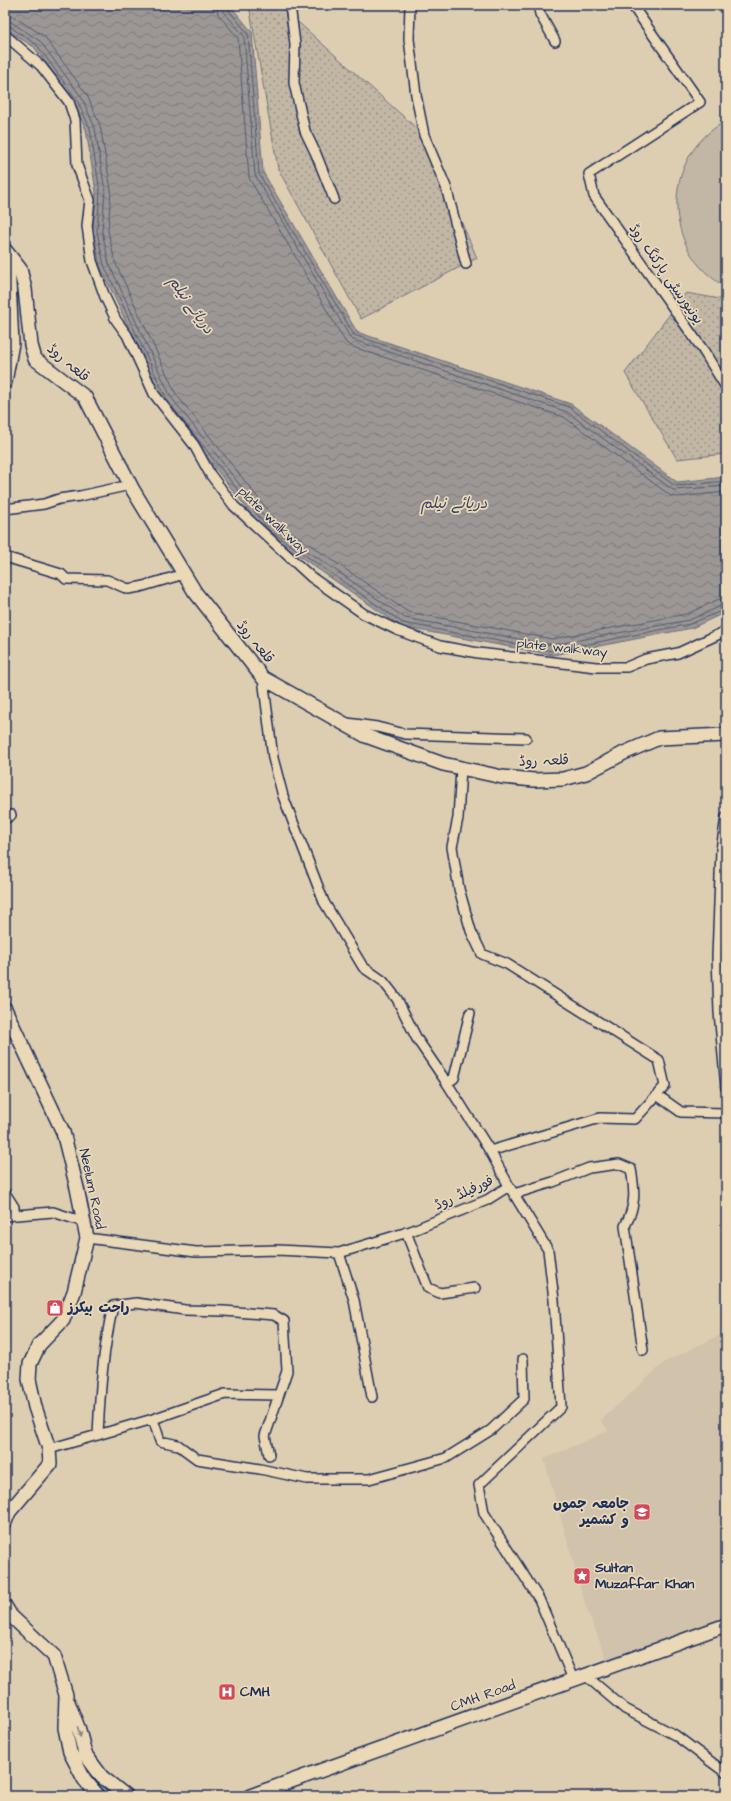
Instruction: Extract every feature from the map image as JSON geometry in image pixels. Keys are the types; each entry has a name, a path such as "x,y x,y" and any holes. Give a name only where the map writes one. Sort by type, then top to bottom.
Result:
{"street":[{"path":"290,5 295,44 294,83 305,131 334,199"},
{"path":"410,5 409,39 416,95 424,135 446,187 466,264"},
{"path":"538,5 540,14 555,42"},
{"name":"یونیورسٹی پارکنگ روڈ","path":"632,5 700,102 589,174 594,196 726,387"},
{"name":"plate walkway","path":"5,35 42,66 69,102 75,120 77,165 90,200 87,226 92,261 107,302 116,320 127,335 154,394 194,445 210,474 234,506 310,577 364,614 397,630 440,646 478,654 596,667 627,667 646,660 678,653 726,632"},
{"path":"5,249 12,343 5,379"},
{"name":"قلعہ روڈ","path":"5,249 20,269 26,289 35,359 85,397 130,484 195,592 263,678 366,736 443,764 502,777 534,780 563,779 586,773 624,753 658,738 726,735"},
{"path":"5,509 44,504 59,498 80,496 130,484"},
{"path":"5,557 61,574 66,579 107,580 128,589 184,574"},
{"name":"فورفیلڈ روڈ","path":"87,1238 196,1252 277,1250 339,1253 406,1232 512,1190 490,1151 417,1039 397,999 383,981 363,967 324,902 283,796 273,758 263,678"},
{"path":"342,722 405,734 526,738"},
{"path":"461,768 458,818 452,847 459,889 471,931 482,954 507,964 659,1060 665,1086 635,1119 600,1118 490,1151"},
{"path":"726,817 721,850 717,957 719,1012 726,1088"},
{"name":"Neelum Road","path":"5,1009 63,1132 77,1188 87,1238 74,1292 63,1320 39,1345 30,1364 29,1379 35,1407 49,1449 50,1464 8,1512 5,1522"},
{"path":"447,1083 454,1078 470,1014"},
{"path":"657,1095 682,1112 726,1113"},
{"path":"642,1350 625,1226 632,1212 634,1198 631,1169 620,1164 589,1168 553,1182 512,1190 548,1250 554,1300 562,1407 479,1485 484,1513 539,1599 579,1677 626,1709 675,1735 726,1774"},
{"path":"5,1193 14,1207 10,1216 53,1212 84,1222"},
{"path":"406,1232 428,1288 440,1293 475,1288"},
{"path":"339,1253 354,1300 372,1397"},
{"path":"98,1435 100,1383 107,1330 113,1306 136,1303 185,1310 274,1315 284,1321 287,1371 265,1436 269,1455"},
{"path":"153,1419 160,1442 178,1445 197,1459 306,1479 369,1479 446,1458 491,1430 524,1400 523,1359"},
{"path":"49,1449 153,1419 225,1394 278,1395"},
{"path":"5,1606 10,1616 54,1656 79,1730 85,1754 102,1777 126,1796"},
{"name":"CMH Road","path":"250,1796 726,1625"},
{"path":"66,1695 65,1728 70,1752 84,1779 98,1796"}],"shaded area":[{"path":"249,5 279,5 424,135 477,258 361,319 278,169"},
{"path":"726,121 726,287 705,271 689,251 680,228 677,204 680,180 689,157 704,137"},
{"path":"686,293 726,300 726,454 677,459 625,373"},
{"name":"جامعہ جموں و کشمیر","path":"726,1332 726,1623 608,1662 587,1610 544,1459 608,1431 601,1420 665,1362"}],"water":[{"name":"دریائے نیلم","path":"5,5 230,5 252,32 263,172 357,332 571,404 677,482 726,477 726,612 692,628 553,655 402,627 267,534 163,402 100,266 93,231 96,192 86,130 74,102 34,47 5,29"}],"place":[{"name":"راحت بیکرز","path":"55,1308"},
{"name":"جامعہ جموں و کشمیر","path":"642,1512"},
{"name":"Sultan Muzaffar Khan","path":"582,1576"},
{"name":"CMH","path":"227,1692"}]}
